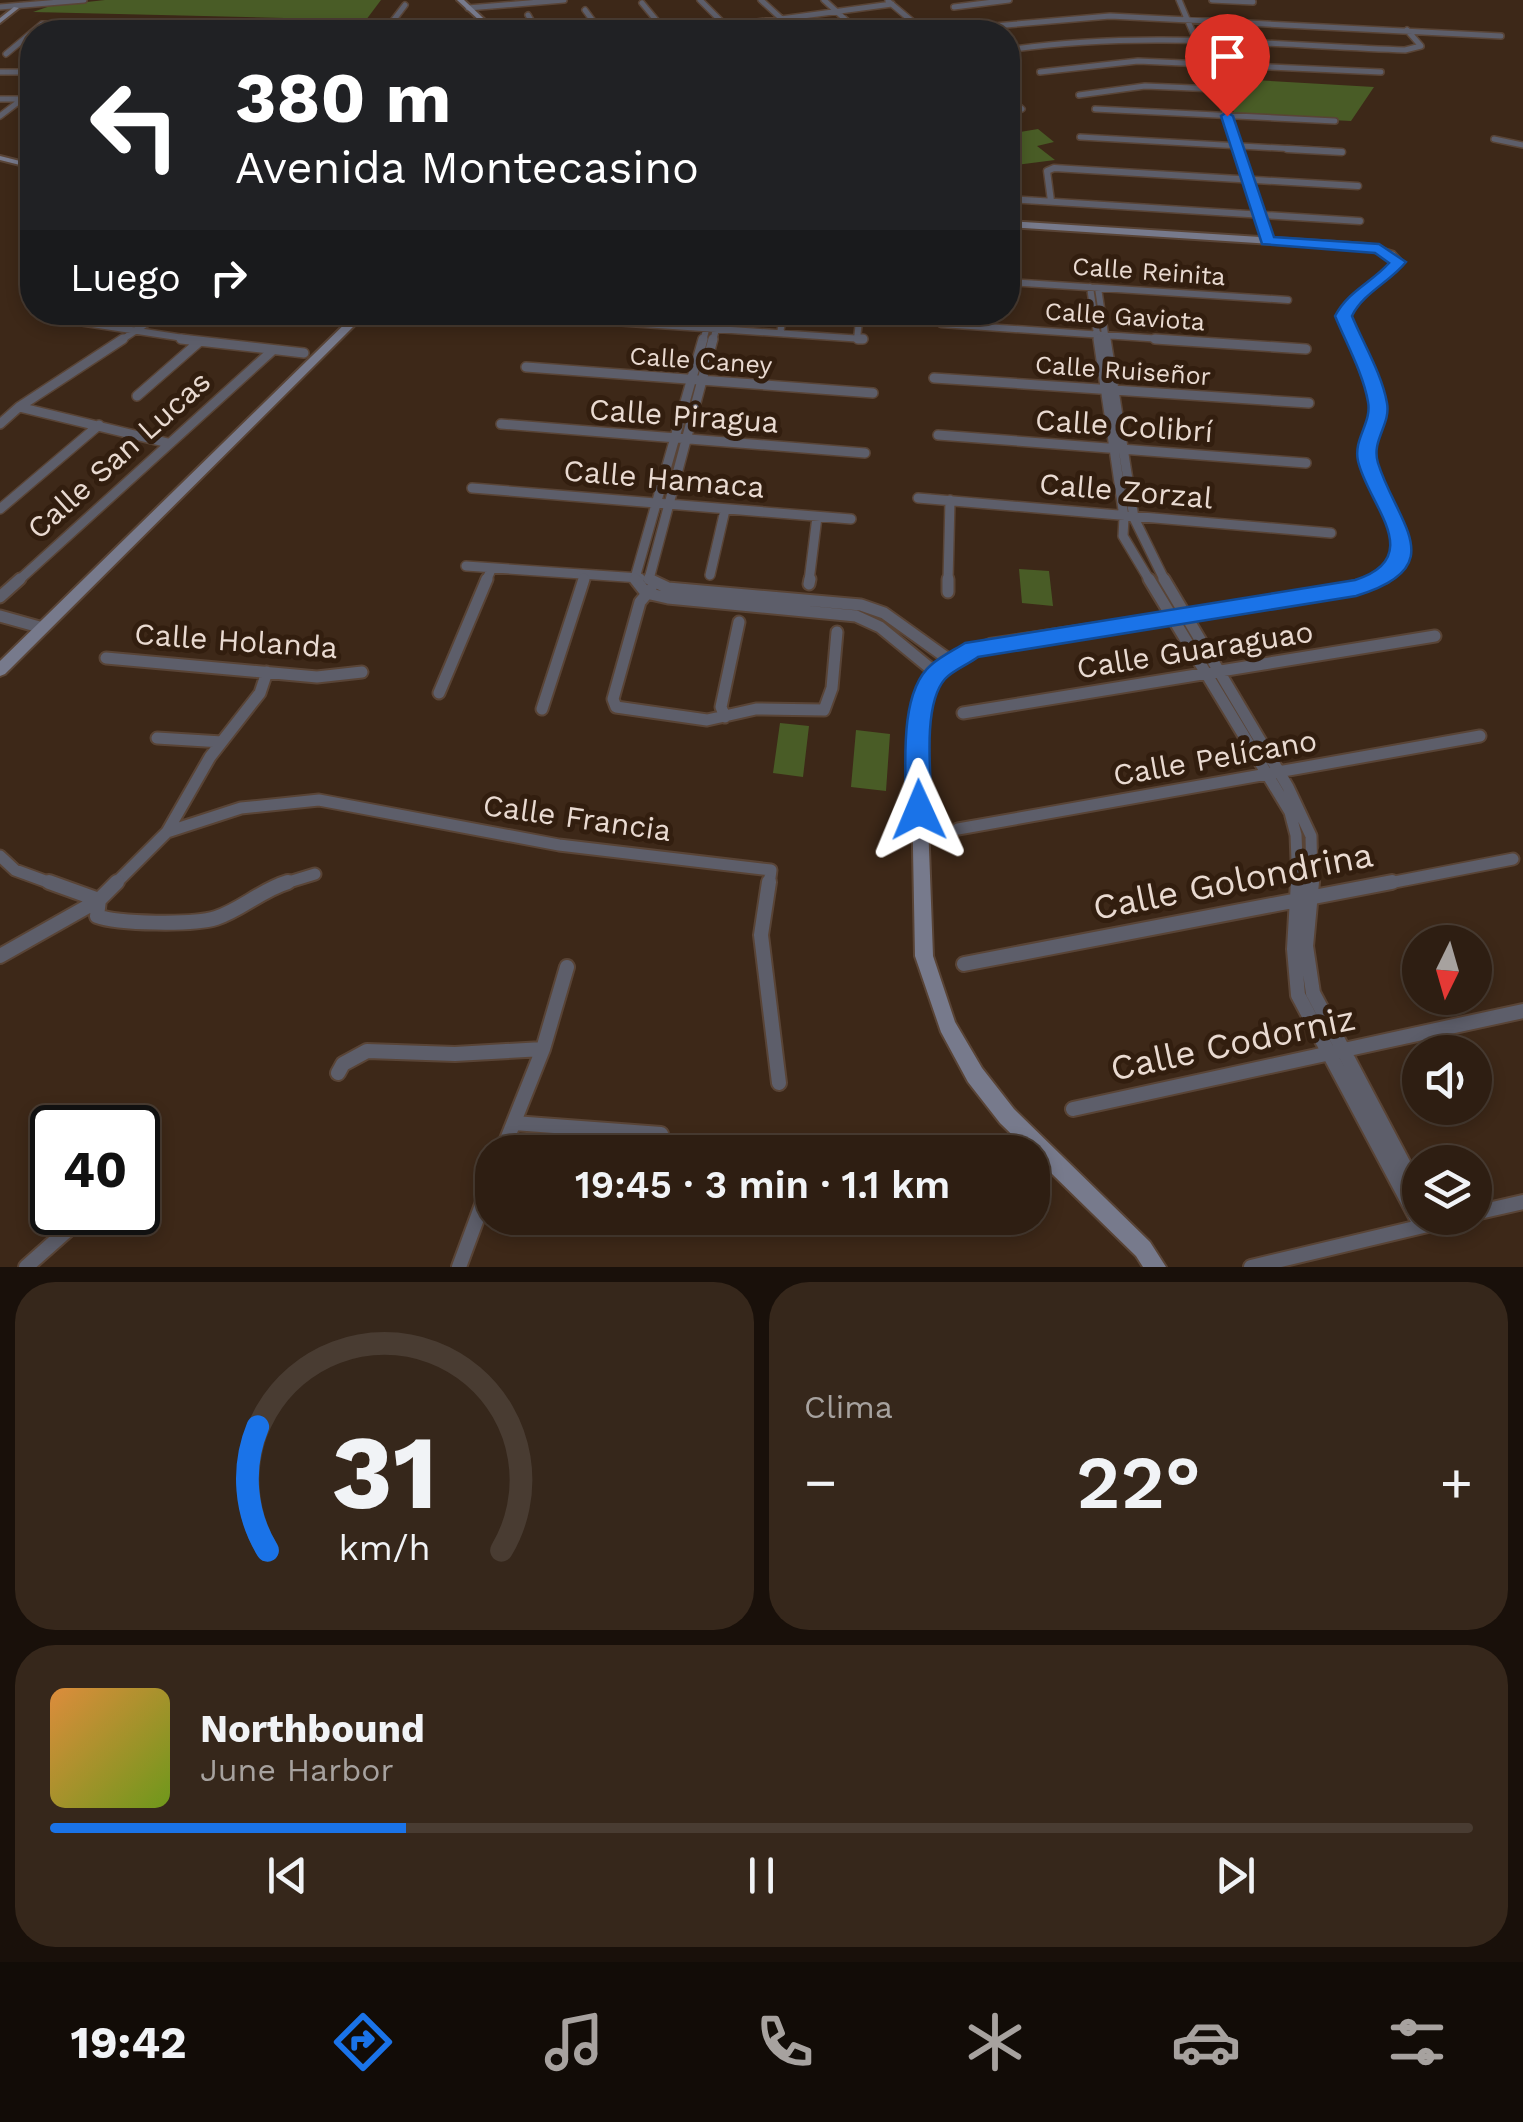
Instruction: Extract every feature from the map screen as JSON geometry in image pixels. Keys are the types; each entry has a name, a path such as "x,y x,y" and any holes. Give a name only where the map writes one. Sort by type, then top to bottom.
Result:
{"street":[{"path":"0,6 16,8 84,0"},
{"path":"460,0 482,20"},
{"path":"468,8 564,0"},
{"path":"700,0 720,20"},
{"path":"761,0 783,20 891,3 911,20"},
{"path":"824,0 846,20"},
{"path":"945,0 957,9 1009,0"},
{"path":"1179,0 1227,116 1268,241"},
{"path":"1212,0 1252,2"},
{"path":"642,3 656,20"},
{"path":"393,20 404,5"},
{"path":"0,20 16,8"},
{"path":"586,10 593,20"},
{"path":"528,15 531,20"},
{"path":"273,20 277,16"},
{"path":"1020,25 1092,16 1481,32 1501,36"},
{"path":"1020,50 1101,38 1405,50 1422,46 1407,30"},
{"path":"6,54 20,43"},
{"path":"15,47 20,47"},
{"path":"1040,72 1109,62 1381,72"},
{"path":"1030,65 1047,77"},
{"path":"1079,95 1145,86 1217,89"},
{"path":"1066,88 1087,100"},
{"path":"0,116 20,101"},
{"path":"1095,109 1335,121"},
{"path":"1080,137 1342,152"},
{"path":"1494,139 1523,145"},
{"path":"1051,201 1047,172 1054,168 1358,186"},
{"path":"1020,200 1360,221"},
{"path":"1020,225 1379,248 1398,262 1382,280 1352,300 1344,316 1378,404 1374,429 1366,442 1368,461 1402,545 1396,565 1384,579 1356,588 990,644 951,661 936,673 922,702 918,742 924,956 947,1026 975,1075 1007,1116 1155,1267"},
{"name":"Calle Reinita","path":"1020,283 1288,300"},
{"path":"1094,287 1129,517 1178,616 1274,773 1300,840 1304,897 1292,965 1298,995 1402,1166"},
{"path":"93,325 199,342 304,352"},
{"path":"0,424 19,407 145,325"},
{"path":"0,670 350,325"},
{"path":"660,325 860,339 860,325"},
{"path":"635,578 662,504 711,325"},
{"path":"780,334 782,325"},
{"name":"Calle Gaviota","path":"956,325 1306,349"},
{"path":"137,396 199,342"},
{"name":"Calle San Lucas","path":"0,597 273,350"},
{"name":"Calle Caney","path":"526,367 873,393"},
{"name":"Calle Ruiseñor","path":"934,378 1309,403"},
{"path":"19,407 168,443"},
{"name":"Calle Piragua","path":"500,424 865,453"},
{"path":"0,508 98,426"},
{"name":"Calle Colibrí","path":"938,434 1306,462"},
{"name":"Calle Hamaca","path":"472,488 851,519"},
{"name":"Calle Zorzal","path":"918,498 1331,533"},
{"path":"948,592 950,500"},
{"path":"662,504 650,586 640,602 618,683 616,706 630,712 688,718 725,717 756,710 824,710 832,688 837,632"},
{"path":"710,574 725,510"},
{"path":"809,584 817,516"},
{"path":"1129,517 1123,536 1128,550 1178,616"},
{"path":"466,566 635,578 650,586 764,602 860,605 884,613 951,661"},
{"path":"439,693 491,570"},
{"path":"542,709 585,575"},
{"path":"797,604 856,616 900,642 936,673"},
{"path":"0,616 42,628"},
{"path":"725,717 721,707 739,622"},
{"name":"Calle Guaraguao","path":"962,713 1436,636"},
{"name":"Calle Holanda","path":"106,658 317,677 362,672"},
{"path":"0,956 99,900 167,832 222,742 260,693 267,672"},
{"name":"Calle Pelícano","path":"958,828 1480,736"},
{"path":"157,738 222,742"},
{"name":"Calle Francia","path":"167,832 241,808 319,800 559,845 771,870 761,936 780,1083"},
{"path":"0,856 15,870 99,900"},
{"name":"Calle Golondrina","path":"964,964 1513,858"},
{"path":"99,900 97,916 116,922 216,918 264,889 315,874"},
{"path":"509,1135 542,1049 567,967"},
{"name":"Calle Codorniz","path":"1072,1109 1523,1010"},
{"path":"338,1073 344,1064 367,1051 456,1054 542,1049"},
{"path":"1332,1051 1402,1173"},
{"path":"514,1123 661,1134"},
{"path":"1492,1209 1523,1202"},
{"path":"458,1267 475,1222"},
{"path":"1252,1267 1402,1229"},
{"path":"26,1267 62,1235"}],"green space":[{"path":"105,0 381,0 366,20 33,12 50,6"},
{"path":"1219,78 1374,87 1351,121 1235,115"},
{"path":"1038,129 1054,142 1037,146 1055,160 1020,164 1020,132"},
{"path":"1019,569 1049,571 1053,606 1022,603"},
{"path":"780,723 809,726 803,777 773,773"},
{"path":"856,730 890,734 886,791 851,787"}],"route":[{"path":"919,810 922,702 936,673 951,661 990,644 1356,588 1384,579 1396,565 1402,545 1368,461 1366,442 1374,429 1376,391 1346,329 1344,316 1346,306 1394,270 1398,262 1379,248 1268,241 1227,116"}]}
